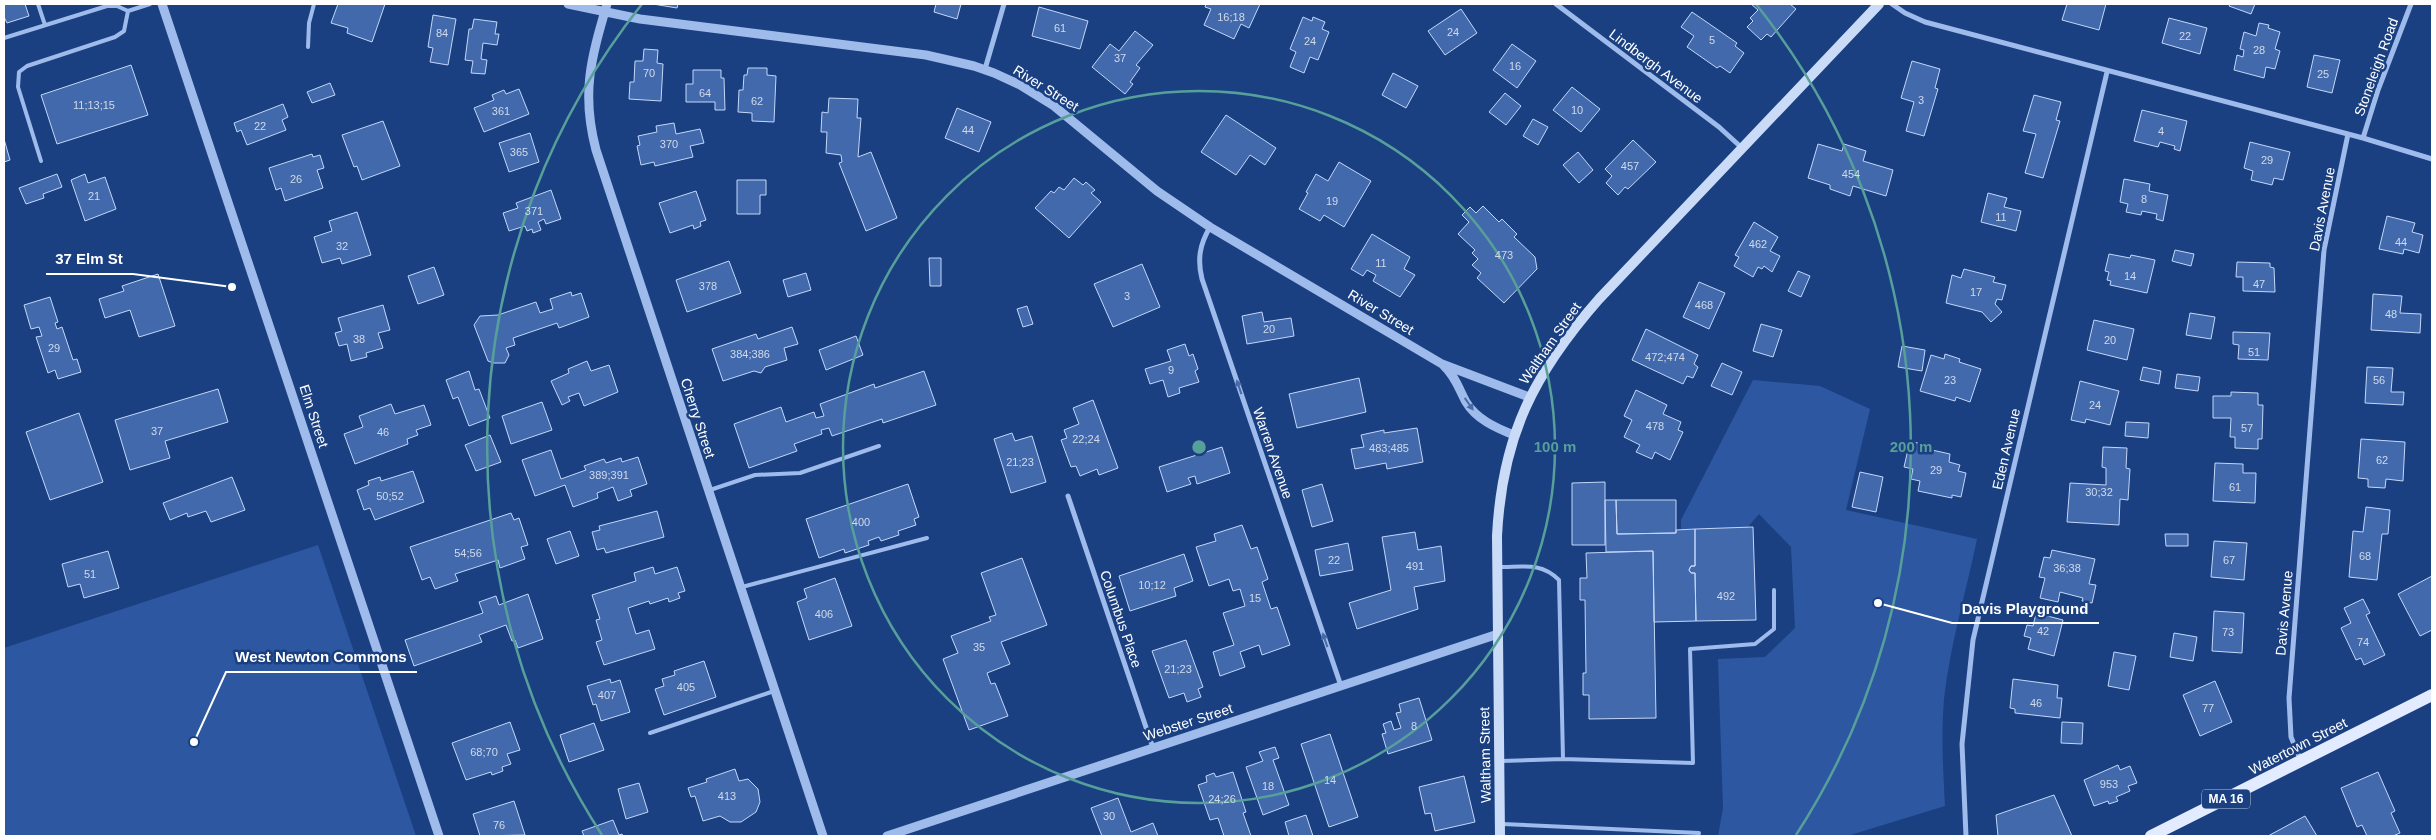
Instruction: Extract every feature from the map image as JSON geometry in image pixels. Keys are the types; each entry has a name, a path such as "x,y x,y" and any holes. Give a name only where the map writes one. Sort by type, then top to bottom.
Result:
{"main road":[{"name":"Waltham Street","path":"1500,836 1497,567 1499,500 1504,468 1514,435 1529,397 1555,356 1587,313 1879,4"},
{"name":"Watertown Street","path":"2151,836 2432,695"}],"street":[{"name":"Elm Street","path":"162,4 439,836"},
{"name":"River Street","path":"568,4 606,8 640,19 906,52 961,62 985,69 1020,85 1054,106 1163,195 1210,227 1442,364 1529,397"},
{"path":"985,69 1004,4"},
{"name":"Lindbergh Avenue","path":"1556,4 1719,127 1742,148"},
{"path":"1892,4 1925,22 2107,72 2363,138 2432,159"},
{"name":"Stoneleigh Road","path":"2363,138 2378,90 2410,4"},
{"name":"Cherry Street","path":"606,8 589,76 587,94 592,134 601,169 823,836"},
{"name":"Eden Avenue","path":"1966,836 1962,744 1973,640 2107,72"},
{"name":"Davis Avenue","path":"2301,761 2291,737 2289,698 2324,250 2348,134"},
{"name":"Warren Avenue","path":"1210,227 1201,246 1199,258 1202,279 1341,686"},
{"name":"River Street","path":"1442,364 1454,378 1468,405 1477,414 1493,426 1514,435"},
{"name":"Columbus Place","path":"1068,496 1153,748"},
{"name":"Webster Street","path":"887,836 1498,634"}],"lane":[{"path":"38,4 46,25"},
{"path":"4,38 106,6 117,6 128,11 150,4"},
{"path":"308,47 309,22 314,4"},
{"path":"41,160 18,87 19,72 27,66 115,37 124,31 128,11"},
{"path":"708,490 756,475 800,473 879,446"},
{"path":"740,588 927,538"},
{"path":"1497,567 1541,567 1559,580 1562,759"},
{"path":"1499,761 1562,759 1693,763 1690,649 1755,644 1774,629 1774,590"},
{"path":"650,733 774,691"},
{"path":"1500,824 1699,833 1698,836"}],"shaded area":[{"path":"1753,380 1820,386 1870,409 1846,510 1977,539 1954,639 1944,699 1942,739 1945,806 1847,836 1718,836 1723,808 1718,659 1765,657 1795,628 1791,547 1759,514 1747,528 1681,529 1681,520"},
{"path":"318,545 416,836 4,836 4,648"}],"building":[{"path":"4,4 25,4 29,16 7,23 4,17"},
{"path":"338,4 385,4 372,42 347,33 348,28 331,23"},
{"path":"653,4 678,4 677,8"},
{"path":"936,4 961,4 957,19 934,12"},
{"path":"1206,4 1260,4 1249,28 1241,24 1234,39 1204,25 1211,9 1205,7"},
{"path":"1751,4 1790,4 1796,9 1771,37 1767,34 1761,40 1747,27 1753,21 1750,18 1758,10"},
{"path":"2067,4 2106,4 2099,30 2062,20"},
{"path":"2230,4 2255,4 2251,14 2229,6"},
{"path":"1039,7 1088,21 1080,49 1032,36"},
{"path":"1461,9 1477,33 1445,55 1428,31"},
{"path":"1692,12 1737,43 1735,46 1744,53 1730,73 1720,66 1717,68 1687,47 1694,36 1681,27"},
{"path":"433,15 456,19 448,65 430,62 433,48 428,47"},
{"path":"1303,17 1312,21 1313,17 1325,22 1322,29 1329,32 1318,60 1310,57 1304,73 1290,67 1296,52 1290,49"},
{"path":"2169,18 2207,28 2200,54 2162,43"},
{"path":"474,19 497,22 495,34 499,34 497,45 483,43 481,59 487,60 485,74 471,73 473,61 465,60 469,29 472,29"},
{"path":"2259,23 2269,25 2268,28 2280,32 2275,49 2280,51 2275,69 2266,67 2264,78 2234,70 2237,55 2243,57 2244,50 2240,49 2244,32 2256,36"},
{"path":"1135,31 1153,45 1136,65 1140,68 1130,82 1133,84 1125,94 1092,67 1110,44 1119,51"},
{"path":"1512,44 1536,61 1517,88 1493,70"},
{"path":"644,49 658,50 657,63 663,64 661,101 629,99 630,82 634,82 635,61 643,61"},
{"path":"2314,55 2340,60 2332,93 2307,87"},
{"path":"1912,61 1940,69 1935,88 1938,89 1924,136 1906,131 1914,102 1901,98"},
{"path":"131,65 148,115 57,144 41,95"},
{"path":"748,68 767,68 767,75 776,76 774,122 752,121 752,113 738,112 739,90 743,90 744,75 747,75"},
{"path":"693,70 721,70 721,78 724,78 725,110 715,110 715,102 686,102 686,84 693,84"},
{"path":"1393,73 1418,86 1406,108 1382,95"},
{"path":"330,83 335,95 312,103 307,92"},
{"path":"1572,87 1600,109 1581,132 1553,110"},
{"path":"519,89 529,114 484,132 474,108 494,100 492,95 504,90 506,94"},
{"path":"1505,93 1521,106 1506,125 1489,112"},
{"path":"2034,95 2061,102 2056,120 2060,121 2043,178 2025,173 2036,134 2023,131"},
{"path":"829,98 858,99 857,118 861,118 858,157 871,152 897,218 866,231 839,163 842,162 841,155 826,153 827,132 821,132 822,112 828,113"},
{"path":"283,104 288,117 282,120 286,130 247,145 241,130 237,132 234,123"},
{"path":"957,108 991,122 979,152 945,138"},
{"path":"2142,110 2187,121 2180,151 2174,149 2175,146 2160,142 2158,147 2134,141"},
{"path":"1226,115 1276,148 1265,165 1250,155 1236,175 1201,152"},
{"path":"1533,119 1548,127 1538,145 1523,136"},
{"path":"383,121 400,166 362,180 357,166 354,167 342,135"},
{"path":"674,123 676,134 700,129 704,143 690,146 693,157 655,166 654,162 641,165 637,146 640,145 638,136 657,132 656,126"},
{"path":"530,133 539,162 509,172 499,143"},
{"path":"4,139 10,160 4,162"},
{"path":"1633,140 1656,162 1628,189 1625,187 1618,195 1606,183 1612,176 1605,169"},
{"path":"2250,142 2290,152 2283,180 2274,178 2272,185 2251,180 2253,171 2244,168"},
{"path":"1818,144 1842,151 1844,144 1866,151 1863,161 1893,170 1886,196 1853,186 1850,196 1830,189 1830,185 1808,178"},
{"path":"1578,152 1593,170 1579,183 1563,165"},
{"path":"312,154 313,157 320,155 324,168 317,170 323,188 285,201 281,188 276,190 269,168"},
{"path":"1339,162 1371,181 1344,227 1324,215 1320,221 1299,209 1316,174 1328,181"},
{"path":"57,174 62,187 43,194 44,198 26,204 19,188"},
{"path":"85,174 88,183 105,177 116,209 85,221 71,180"},
{"path":"1074,178 1083,185 1086,182 1095,190 1091,193 1101,202 1069,238 1035,208 1051,191 1054,193 1059,187 1064,190"},
{"path":"2124,179 2150,184 2149,191 2168,195 2163,221 2156,219 2157,214 2142,211 2141,215 2126,212 2128,204 2120,202"},
{"path":"737,180 766,180 766,195 760,195 760,214 737,214"},
{"path":"551,190 561,219 546,224 544,219 538,222 541,230 533,233 532,229 527,231 525,226 509,231 503,213 518,208 516,203"},
{"path":"696,191 706,220 700,222 701,226 694,229 693,225 670,233 659,203"},
{"path":"1988,193 2007,198 2004,207 2021,211 2016,231 1981,222"},
{"path":"1483,206 1499,222 1502,219 1517,234 1514,237 1535,257 1537,269 1504,303 1477,278 1481,273 1472,265 1478,259 1472,253 1475,250 1458,234 1469,222 1462,215 1470,207 1476,213"},
{"path":"357,212 371,255 342,264 340,258 322,263 314,237 332,231 329,221"},
{"path":"2387,216 2415,223 2412,232 2423,235 2419,253 2404,249 2403,254 2379,249"},
{"path":"1754,222 1778,237 1770,251 1780,256 1772,272 1764,266 1762,269 1758,267 1753,277 1734,266 1739,257 1735,255"},
{"path":"1372,234 1410,257 1404,269 1415,275 1400,297 1373,281 1376,275 1367,270 1363,276 1351,269"},
{"path":"2175,250 2194,254 2191,266 2172,261"},
{"path":"2109,254 2130,258 2131,255 2155,260 2147,293 2110,285 2111,281 2107,280 2109,272 2105,271"},
{"path":"929,258 941,258 941,286 930,286"},
{"path":"729,261 741,293 687,312 676,280"},
{"path":"2237,262 2270,263 2270,267 2274,268 2275,292 2243,291 2243,277 2236,277"},
{"path":"1142,264 1160,307 1113,327 1094,284"},
{"path":"434,267 444,295 418,304 408,276"},
{"path":"1964,269 1995,277 1993,282 2006,285 2002,300 1997,299 1995,304 2002,312 1991,322 1982,312 1946,303 1952,275 1961,278"},
{"path":"1798,271 1810,276 1801,297 1788,291"},
{"path":"806,273 811,290 788,297 783,280"},
{"path":"158,274 175,326 139,337 130,310 105,318 99,299 124,291 122,286"},
{"path":"1699,282 1725,293 1709,329 1683,317"},
{"path":"571,292 572,296 581,293 589,317 559,328 557,323 513,338 515,345 506,348 509,355 505,363 488,361 474,325 480,316 498,315 536,302 540,313 553,309 550,299"},
{"path":"2373,294 2402,296 2400,313 2421,314 2420,333 2371,330"},
{"path":"50,297 58,322 55,323 57,329 62,327 73,360 77,359 81,372 58,379 55,370 48,373 36,337 42,336 39,327 31,329 24,305"},
{"path":"383,305 390,330 378,333 383,348 366,353 367,357 351,361 347,344 339,346 335,333 342,331 338,318"},
{"path":"1027,306 1033,324 1023,327 1017,309"},
{"path":"1262,312 1264,322 1291,318 1294,336 1247,344 1242,316"},
{"path":"2190,313 2215,317 2211,339 2186,335"},
{"path":"2094,320 2134,329 2127,360 2087,350"},
{"path":"1761,324 1782,330 1773,357 1753,351"},
{"path":"792,327 798,344 784,348 787,360 765,367 761,373 754,371 723,381 712,349 756,334 758,339"},
{"path":"1646,329 1698,355 1694,364 1698,367 1693,378 1687,376 1683,384 1632,360"},
{"path":"2233,332 2270,333 2268,360 2238,359 2239,345 2233,344"},
{"path":"856,336 863,355 826,370 819,350"},
{"path":"1185,344 1189,356 1193,354 1198,369 1195,371 1199,382 1179,388 1180,393 1168,397 1163,380 1150,384 1145,369 1171,361 1167,350"},
{"path":"1902,346 1925,350 1922,371 1898,367"},
{"path":"1945,354 1960,359 1959,362 1981,369 1970,402 1956,397 1955,401 1920,391 1931,355 1944,359"},
{"path":"587,361 591,371 609,365 618,392 584,406 579,393 568,397 570,401 562,405 551,381 569,373 568,369"},
{"path":"1722,363 1742,372 1732,395 1711,386"},
{"path":"2143,367 2161,371 2159,384 2140,380"},
{"path":"2367,367 2393,368 2391,392 2404,392 2403,405 2365,403"},
{"path":"469,371 475,390 479,389 490,418 469,426 458,397 453,399 446,380"},
{"path":"924,371 936,405 883,423 882,419 832,436 829,428 821,430 822,434 794,444 797,451 749,468 734,424 781,407 786,422 814,412 816,418 824,416 820,404 874,384 875,388"},
{"path":"2177,374 2200,377 2198,391 2175,388"},
{"path":"1359,378 1366,412 1297,428 1289,394"},
{"path":"2080,381 2119,391 2110,425 2086,419 2085,423 2071,420"},
{"path":"218,389 228,422 165,441 170,458 130,470 115,420"},
{"path":"1636,390 1667,405 1663,414 1681,422 1678,430 1683,432 1670,460 1655,452 1652,459 1636,452 1640,445 1624,437 1632,420 1624,416"},
{"path":"2231,392 2258,393 2258,405 2263,405 2262,439 2258,439 2258,449 2235,448 2235,437 2230,437 2231,418 2213,418 2213,396 2231,396"},
{"path":"1093,400 1118,468 1099,475 1097,469 1080,476 1076,466 1071,467 1061,440 1067,438 1064,430 1079,424 1073,408"},
{"path":"542,402 552,430 511,444 502,416"},
{"path":"391,404 395,414 424,405 431,425 416,430 418,435 407,439 408,444 355,464 344,434 363,427 359,416"},
{"path":"79,413 103,482 50,500 26,432"},
{"path":"2126,422 2149,423 2148,438 2125,436"},
{"path":"1417,428 1423,462 1387,469 1386,463 1355,469 1351,449 1364,447 1361,435 1384,430 1384,433"},
{"path":"1012,433 1015,441 1032,436 1046,482 1011,493 994,439"},
{"path":"490,435 501,462 476,471 465,445"},
{"path":"2361,439 2405,442 2403,481 2386,479 2385,488 2368,487 2368,479 2358,478"},
{"path":"1910,441 1933,447 1932,450 1950,454 1949,462 1960,465 1958,471 1966,473 1961,497 1952,495 1952,498 1918,491 1920,481 1911,479 1913,469 1904,467"},
{"path":"1222,447 1230,473 1197,484 1195,476 1188,478 1191,484 1167,492 1159,467"},
{"path":"2103,447 2127,448 2126,468 2130,469 2128,500 2120,499 2119,525 2067,522 2070,483 2106,485 2106,468 2102,467"},
{"path":"551,450 561,479 586,470 584,466 604,459 606,463 621,458 622,462 638,457 647,484 630,490 632,496 618,501 613,487 597,493 598,498 573,507 565,485 535,496 522,460"},
{"path":"2215,463 2243,464 2243,473 2256,473 2255,503 2213,501"},
{"path":"413,471 424,502 375,520 370,508 364,510 357,490 369,485 368,481 380,477 381,481"},
{"path":"1860,472 1883,477 1876,512 1852,507"},
{"path":"232,477 245,510 211,522 206,511 188,517 187,513 170,520 163,503"},
{"path":"1605,482 1605,545 1572,545 1572,483"},
{"path":"908,484 919,517 914,519 916,525 898,531 899,535 881,541 879,537 868,541 869,545 845,553 844,549 819,558 806,519"},
{"path":"1322,484 1333,521 1312,527 1302,490"},
{"path":"1605,500 1616,500 1617,534 1676,533 1676,530 1695,529 1695,566 1691,566 1689,570 1691,573 1695,573 1696,621 1654,622 1653,551 1606,552"},
{"path":"1616,500 1676,500 1676,533 1617,534"},
{"path":"2366,507 2390,510 2388,534 2382,534 2377,580 2349,577 2353,531 2363,532"},
{"path":"657,511 664,537 606,553 604,548 597,550 592,532 600,530 599,526"},
{"path":"511,513 514,520 519,518 528,545 521,547 525,559 500,568 498,560 455,574 458,581 435,589 430,577 422,580 410,547"},
{"path":"1242,525 1251,549 1257,547 1268,579 1262,582 1271,609 1277,607 1290,645 1262,655 1259,645 1240,652 1245,667 1220,676 1213,652 1234,645 1223,613 1245,606 1240,589 1233,591 1229,579 1209,586 1196,547 1216,541 1214,534"},
{"path":"1753,527 1756,620 1696,621 1695,573 1691,573 1689,570 1691,566 1695,566 1695,529"},
{"path":"570,531 579,556 556,564 547,539"},
{"path":"1415,532 1418,550 1441,546 1445,581 1414,587 1418,609 1357,629 1349,603 1391,590 1382,537"},
{"path":"2165,534 2188,534 2188,546 2166,546"},
{"path":"2214,541 2247,543 2244,580 2211,577"},
{"path":"1348,543 1353,570 1320,576 1315,550"},
{"path":"2052,550 2095,559 2089,584 2096,585 2092,603 2082,601 2083,598 2060,592 2058,602 2040,598 2045,578 2039,577 2044,557 2050,558"},
{"path":"108,551 119,588 84,598 80,584 68,587 62,564"},
{"path":"1653,551 1656,718 1589,719 1589,695 1583,695 1583,673 1586,673 1585,600 1580,600 1580,578 1587,578 1586,553"},
{"path":"1184,554 1193,581 1174,588 1176,596 1130,611 1119,576"},
{"path":"1022,558 1047,625 1001,642 1010,664 987,673 991,684 995,683 1008,716 969,730 943,659 958,653 951,636 991,621 989,617 996,615 981,573"},
{"path":"653,567 655,574 677,567 685,591 678,593 680,598 669,602 668,598 650,604 649,601 628,608 636,634 649,630 655,649 604,665 596,642 602,640 596,620 600,619 592,595 636,581 634,573"},
{"path":"2432,576 2432,630 2420,636 2398,594"},
{"path":"835,578 852,626 809,640 797,602 807,598 804,589"},
{"path":"528,594 543,639 518,648 515,640 512,641 506,625 479,635 482,642 414,666 405,640 483,613 479,602 496,596 499,605"},
{"path":"2363,599 2370,613 2366,615 2385,655 2364,665 2361,658 2356,660 2341,628 2351,623 2344,608"},
{"path":"2214,611 2244,613 2242,653 2212,651"},
{"path":"2036,613 2063,620 2054,656 2028,649 2031,638 2024,636 2027,625 2033,626"},
{"path":"2174,633 2197,637 2193,661 2170,657"},
{"path":"1186,640 1203,687 1198,689 1201,697 1187,702 1184,693 1169,698 1152,651"},
{"path":"2114,652 2136,656 2129,690 2108,686"},
{"path":"704,661 716,697 664,715 655,689 664,686 662,679 675,675 674,671"},
{"path":"610,679 611,683 620,680 630,712 601,721 596,704 593,705 587,686"},
{"path":"2013,679 2058,685 2057,698 2062,698 2060,718 2015,713 2015,709 2010,708"},
{"path":"2215,681 2232,722 2200,736 2183,695"},
{"path":"1419,698 1432,740 1388,754 1382,734 1386,733 1383,724 1391,721 1394,730 1401,728 1396,713 1401,712 1399,704"},
{"path":"510,722 520,750 507,754 511,764 502,767 503,771 492,775 491,772 466,780 452,743"},
{"path":"2062,722 2083,723 2082,744 2061,743"},
{"path":"594,723 604,750 569,762 560,735"},
{"path":"1330,734 1358,817 1329,827 1301,744"},
{"path":"1275,747 1279,758 1273,760 1289,805 1263,815 1246,767 1263,761 1259,752"},
{"path":"2118,765 2120,770 2130,766 2137,783 2128,786 2130,791 2116,797 2118,801 2109,804 2108,801 2094,806 2084,780"},
{"path":"735,769 739,781 748,779 758,789 760,802 756,812 741,822 730,822 720,816 703,821 695,796 691,797 688,788 707,782 706,779"},
{"path":"1233,772 1246,812 1243,813 1251,836 1224,836 1218,818 1210,820 1198,785 1207,782 1206,776 1214,773 1216,777"},
{"path":"2378,772 2395,811 2391,813 2400,833 2393,836 2367,836 2362,825 2357,827 2341,788"},
{"path":"1464,776 1475,822 1435,831 1431,813 1425,814 1419,787"},
{"path":"639,783 648,812 626,819 618,789"},
{"path":"2054,795 2072,836 1998,836 1996,815"},
{"path":"1118,798 1131,832 1153,823 1158,836 1102,836 1091,808"},
{"path":"514,801 525,835 480,836 473,814"},
{"path":"1306,815 1313,836 1289,836 1285,822"},
{"path":"2305,816 2317,836 2268,836"},
{"path":"613,820 619,835 622,834 623,836 584,836 582,831"}],"place":[{"name":"37 Elm St","path":"232,287"},
{"name":"Davis Playground","path":"1878,603"},
{"name":"West Newton Commons","path":"194,742"}]}
